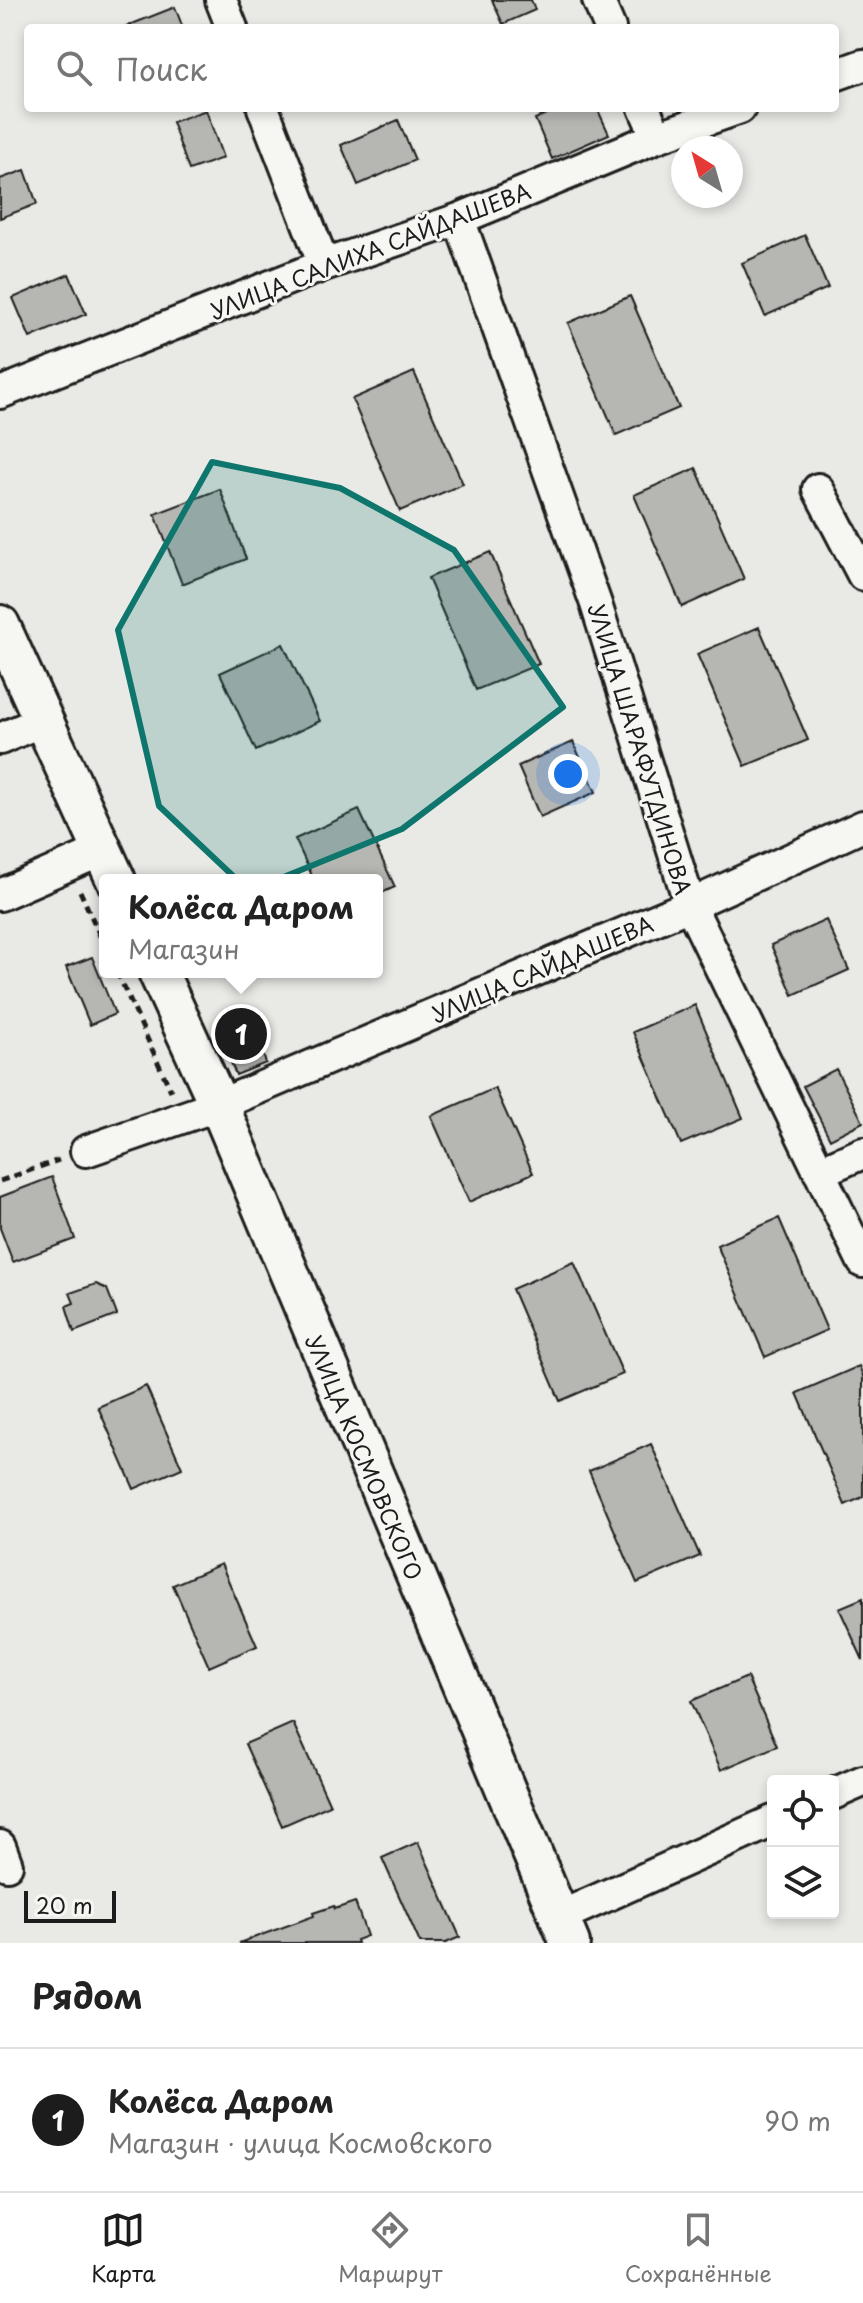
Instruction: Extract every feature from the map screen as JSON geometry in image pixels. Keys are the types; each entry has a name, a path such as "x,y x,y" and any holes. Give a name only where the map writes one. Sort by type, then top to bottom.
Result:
{"main road":[{"path":"0,625 110,865"},
{"name":"УЛИЦА КОСМОВСКОГО","path":"161,978 219,1105 565,1930"}],"street":[{"path":"221,0 230,24"},
{"path":"598,0 608,24"},
{"path":"839,74 863,65"},
{"path":"265,112 324,265"},
{"path":"646,112 657,137"},
{"name":"УЛИЦА САЛИХА САЙДАШЕВА","path":"0,393 324,265 459,219 657,137 729,112"},
{"name":"УЛИЦА ШАРАФУТДИНОВА","path":"459,219 596,604 690,905 863,1262"},
{"path":"818,489 863,575"},
{"path":"0,739 44,720"},
{"name":"УЛИЦА САЙДАШЕВА","path":"86,1151 219,1105 690,905 863,826"},
{"path":"0,895 110,865"},
{"path":"819,1172 863,1153"},
{"path":"839,1791 863,1781"},
{"path":"565,1930 767,1824"}],"path":[{"path":"0,1181 86,1151"}],"highlighted area":[{"path":"212,462 340,488 454,550 563,707 402,829 249,891 159,806 118,630"}],"building":[{"path":"492,0 531,0 535,10 503,24"},
{"path":"175,7 181,24 132,24"},
{"path":"207,112 223,158 189,170 172,122"},
{"path":"551,112 599,112 609,134 552,159 535,119"},
{"path":"398,120 415,160 358,185 341,145"},
{"path":"25,170 37,204 0,218 0,179"},
{"path":"805,235 828,288 765,316 742,263"},
{"path":"69,274 86,314 30,338 13,298"},
{"path":"630,296 679,408 616,435 568,323"},
{"path":"414,372 463,484 400,511 352,399"},
{"path":"696,468 744,579 682,607 634,495"},
{"path":"220,489 246,559 182,584 155,514"},
{"path":"490,552 539,664 476,690 428,578"},
{"path":"759,627 808,740 745,766 697,654"},
{"path":"283,644 320,721 256,751 220,673"},
{"path":"573,742 596,792 540,817 518,766"},
{"path":"359,810 395,887 383,892 383,874 311,874 295,839"},
{"path":"826,920 849,970 793,995 771,945"},
{"path":"92,957 115,1014 90,1025 66,967"},
{"path":"695,1005 743,1118 681,1144 633,1032"},
{"path":"249,1018 266,1063 236,1075 218,1031"},
{"path":"836,1069 863,1122 830,1139 803,1086"},
{"path":"495,1088 533,1173 469,1202 431,1116"},
{"path":"52,1177 75,1239 13,1262 0,1228 0,1197"},
{"path":"779,1218 827,1330 765,1357 717,1245"},
{"path":"574,1262 623,1374 560,1401 512,1289"},
{"path":"96,1284 107,1289 117,1315 74,1332 66,1306 74,1303 70,1293"},
{"path":"859,1366 863,1376 863,1497 845,1505 797,1393"},
{"path":"146,1386 182,1468 134,1489 98,1407"},
{"path":"651,1444 700,1556 637,1583 589,1471"},
{"path":"221,1564 257,1646 209,1667 173,1585"},
{"path":"863,1598 863,1660 839,1608"},
{"path":"747,1677 777,1746 721,1770 691,1701"},
{"path":"293,1723 330,1805 282,1826 245,1744"},
{"path":"418,1842 460,1937 446,1943 420,1943 382,1858"},
{"path":"355,1902 367,1936 356,1940 357,1943 239,1943 314,1916 313,1913"}],"place":[{"name":"Колёса Даром","path":"241,1034"}]}
